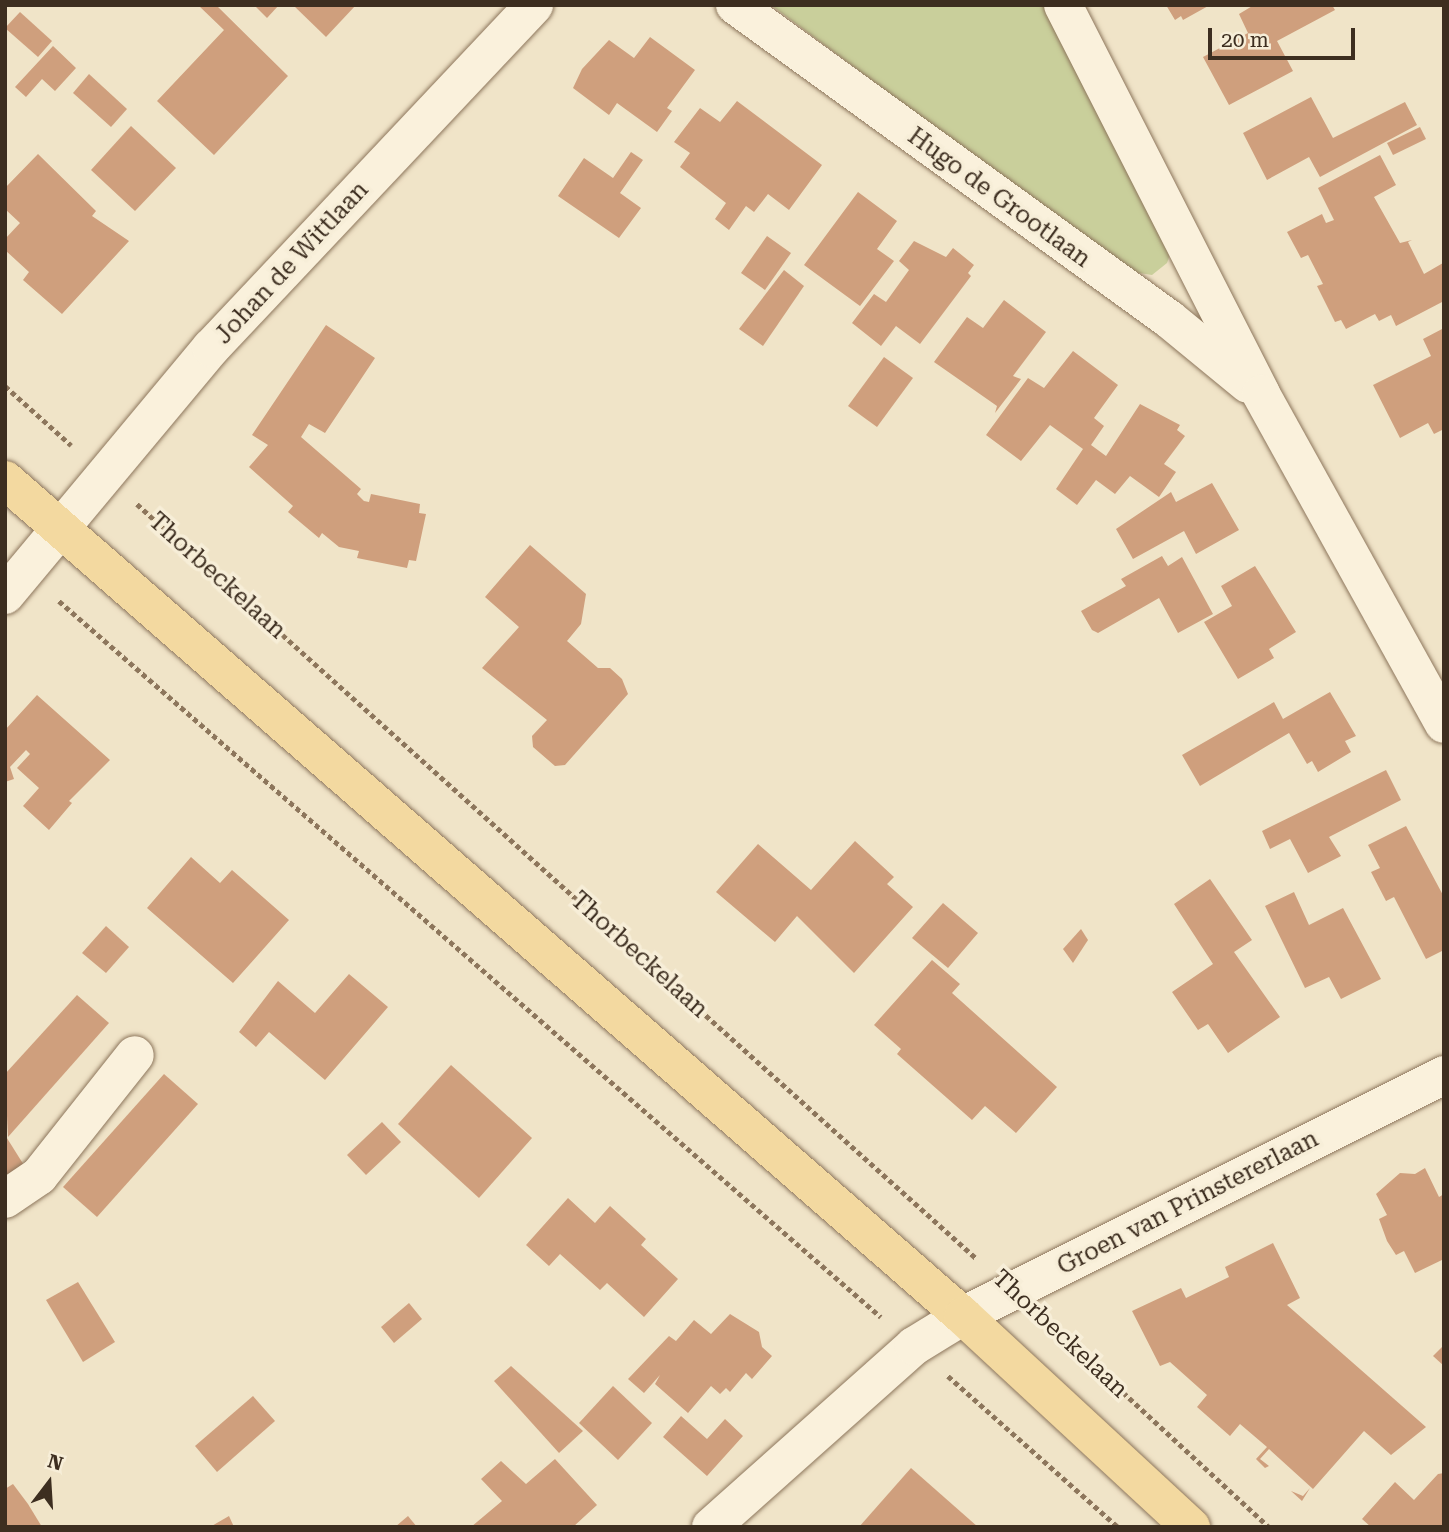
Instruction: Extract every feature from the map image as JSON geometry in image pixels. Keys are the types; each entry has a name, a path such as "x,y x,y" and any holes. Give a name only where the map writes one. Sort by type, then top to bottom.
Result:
{"main road":[{"path":"5,480 963,1316 1191,1527"}],"street":[{"name":"Johan de Wittlaan","path":"15,584 211,348 534,5"},
{"name":"Hugo de Grootlaan","path":"735,5 1169,319 1261,394"},
{"name":"Hugo de Grootlaan","path":"1063,5 1261,394 1444,724"},
{"path":"5,1199 39,1176 135,1055"},
{"name":"Groen van Prinstererlaan","path":"711,1527 914,1346 963,1316 1444,1075"}],"path":[{"name":"Thorbeckelaan","path":"5,386 1013,1291 1269,1527"},
{"path":"15,584 914,1346 1118,1527"}],"green space":[{"path":"771,5 1050,5 1172,249 1167,263 1152,275 1127,271"}],"building":[{"path":"198,5 216,5 288,76 214,155 157,101 224,30"},
{"path":"254,5 279,5 267,18"},
{"path":"293,5 356,5 326,37"},
{"path":"1166,5 1210,5 1183,20 1181,16 1175,20"},
{"path":"1254,5 1332,5 1335,10 1277,41 1293,71 1229,105 1203,57 1248,33 1239,14"},
{"path":"20,12 52,41 38,57 5,28"},
{"path":"650,37 695,70 667,108 672,111 657,132 617,103 609,115 573,88 582,69 609,40 634,58"},
{"path":"53,46 76,68 55,91 42,79 26,97 15,87"},
{"path":"89,74 127,109 111,127 73,93"},
{"path":"1311,97 1333,138 1405,102 1417,125 1320,177 1309,157 1267,180 1243,133"},
{"path":"737,101 822,165 789,210 768,194 754,212 746,206 729,230 715,219 726,203 680,167 690,153 674,142 700,108 720,122"},
{"path":"131,126 176,168 135,211 91,170"},
{"path":"1420,127 1426,139 1393,155 1387,143"},
{"path":"631,152 643,160 620,193 641,208 619,238 558,196 584,158 613,178"},
{"path":"38,154 96,211 92,216 129,241 62,314 23,280 29,272 5,250 5,239 20,223 5,209 5,188"},
{"path":"1380,155 1396,185 1374,197 1400,243 1412,240 1408,242 1424,274 1443,263 1444,301 1396,326 1391,315 1379,321 1375,314 1346,329 1341,320 1335,322 1317,286 1323,284 1308,255 1301,258 1287,232 1322,214 1326,223 1334,220 1318,188"},
{"path":"858,192 897,221 877,249 894,261 860,306 804,265"},
{"path":"767,236 791,253 765,290 741,273"},
{"path":"914,241 946,257 953,248 974,265 968,273 971,276 920,344 896,326 881,346 852,323 874,294 886,302 909,270 899,261"},
{"path":"784,270 804,286 763,346 739,329"},
{"path":"1004,300 1046,332 1013,376 1021,379 995,413 997,406 934,362 967,317 983,328"},
{"path":"326,325 375,358 325,433 309,424 301,437 361,489 357,494 364,501 369,502 371,494 420,504 419,513 426,514 416,561 409,560 407,568 357,558 359,551 339,547 322,533 319,538 288,512 293,506 249,467 268,445 252,435"},
{"path":"1444,328 1444,429 1434,434 1428,423 1400,438 1373,385 1431,356 1423,339"},
{"path":"1073,351 1118,385 1094,418 1104,426 1091,445 1106,456 1140,404 1180,425 1177,430 1185,436 1164,464 1176,472 1159,497 1130,476 1115,494 1096,480 1077,505 1056,489 1083,449 1050,425 1021,461 986,435 1028,378 1044,388"},
{"path":"884,357 913,378 877,427 848,406"},
{"path":"1212,483 1239,530 1196,554 1184,531 1133,559 1116,529 1171,492 1176,502"},
{"path":"530,545 586,594 581,624 567,641 598,668 610,668 622,679 628,694 565,765 555,766 533,747 532,736 547,720 482,668 519,627 485,597"},
{"path":"1162,556 1168,566 1182,557 1213,614 1178,633 1159,598 1098,633 1092,630 1081,611 1126,586 1121,579"},
{"path":"1255,566 1296,632 1269,649 1274,658 1238,679 1204,622 1232,606 1221,586"},
{"path":"1330,692 1356,736 1345,741 1351,752 1318,772 1312,761 1307,764 1289,733 1200,786 1182,755 1274,702 1283,719"},
{"path":"37,695 110,760 69,801 72,803 49,830 23,806 39,788 17,768 30,754 26,750 10,767 14,779 5,782 5,730"},
{"path":"1386,770 1401,800 1329,837 1341,856 1308,873 1290,839 1270,849 1262,831"},
{"path":"1406,826 1444,897 1444,950 1426,959 1394,897 1386,901 1371,872 1380,868 1368,845"},
{"path":"855,841 894,877 887,884 913,907 854,973 797,916 775,942 716,892 758,844 811,890"},
{"path":"191,857 220,883 232,870 289,920 233,983 147,908"},
{"path":"1210,879 1252,940 1234,952 1280,1017 1228,1053 1208,1024 1198,1030 1172,992 1213,964 1174,904"},
{"path":"1294,892 1309,925 1343,908 1381,979 1341,999 1329,977 1305,988 1265,906"},
{"path":"943,903 978,933 948,968 912,938"},
{"path":"106,926 129,947 106,973 82,953"},
{"path":"1081,929 1088,940 1073,963 1063,949"},
{"path":"932,960 960,984 952,993 1057,1087 1016,1133 985,1106 972,1120 897,1054 901,1049 874,1025"},
{"path":"349,974 388,1007 325,1080 269,1032 256,1047 239,1032 278,981 315,1013"},
{"path":"77,995 109,1023 8,1137 5,1074"},
{"path":"451,1065 532,1138 479,1198 398,1124"},
{"path":"164,1074 198,1104 97,1217 63,1187"},
{"path":"382,1122 401,1142 366,1175 347,1155"},
{"path":"5,1135 27,1170 5,1184"},
{"path":"1425,1168 1439,1197 1444,1194 1444,1259 1415,1273 1404,1251 1396,1255 1387,1241 1379,1219 1387,1215 1376,1194 1400,1173 1415,1174"},
{"path":"568,1198 595,1223 610,1206 646,1239 641,1245 678,1279 644,1317 607,1283 600,1290 560,1254 549,1266 526,1245"},
{"path":"1273,1243 1300,1298 1287,1305 1426,1427 1391,1455 1364,1431 1313,1489 1269,1449 1260,1459 1269,1466 1265,1468 1256,1459 1267,1447 1240,1424 1230,1436 1197,1407 1207,1395 1170,1362 1160,1366 1132,1311 1181,1288 1186,1298 1229,1277 1225,1267"},
{"path":"78,1282 115,1342 83,1362 46,1300"},
{"path":"409,1303 422,1319 394,1343 381,1327"},
{"path":"730,1314 759,1332 762,1347 772,1356 752,1379 746,1373 730,1392 726,1388 720,1394 711,1386 688,1413 655,1384 660,1375 644,1393 628,1379 669,1336 676,1341 694,1320 711,1334"},
{"path":"1444,1345 1444,1366 1433,1356"},
{"path":"511,1366 583,1431 559,1453 494,1381"},
{"path":"613,1386 652,1423 618,1460 579,1423"},
{"path":"253,1396 275,1421 217,1472 195,1446"},
{"path":"681,1416 707,1439 725,1419 743,1436 707,1476 663,1437"},
{"path":"555,1459 597,1505 573,1527 471,1527 502,1501 481,1479 501,1461 526,1484"},
{"path":"911,1468 978,1527 859,1527"},
{"path":"1444,1473 1444,1527 1371,1527 1362,1519 1395,1482 1414,1500 1438,1474"},
{"path":"13,1484 42,1527 5,1527 5,1489"},
{"path":"1310,1488 1302,1501 1291,1491 1303,1496"},
{"path":"229,1516 234,1527 210,1527"},
{"path":"408,1516 417,1527 395,1527"}]}
